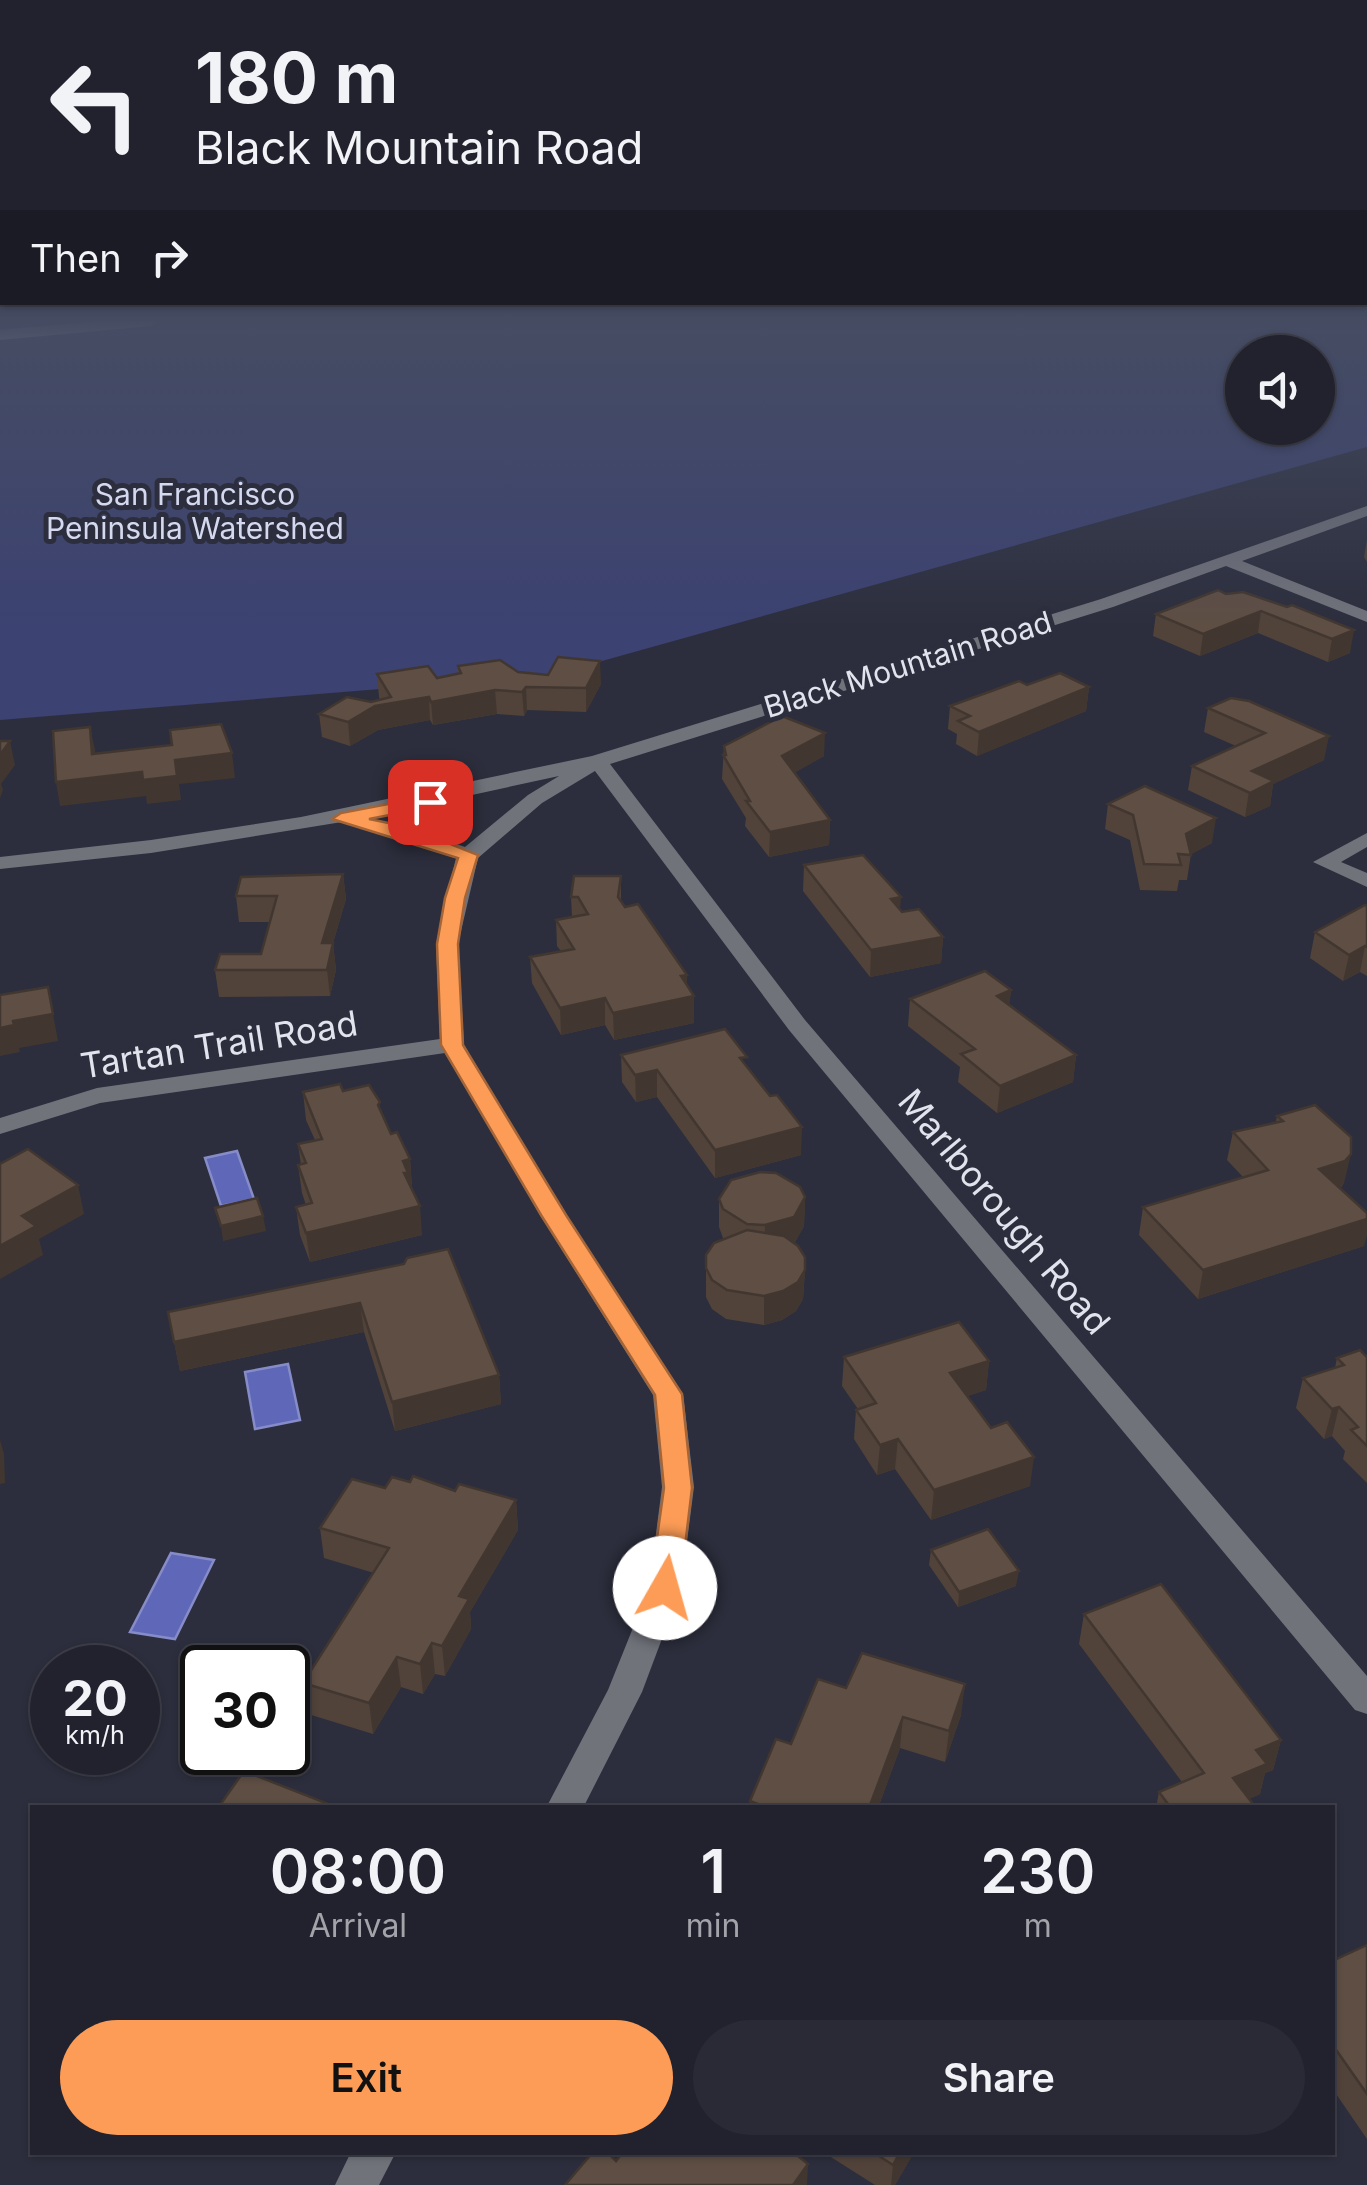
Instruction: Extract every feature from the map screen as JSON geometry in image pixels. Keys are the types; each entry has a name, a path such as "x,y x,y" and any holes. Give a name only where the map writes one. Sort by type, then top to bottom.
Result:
{"street":[{"name":"Black Mountain Road","path":"468,855 535,799 598,761 1107,603 1367,511"},
{"path":"1225,560 1367,618"},
{"path":"0,864 136,852 341,819 598,761"},
{"name":"Marlborough Road","path":"598,761 797,1026 1367,1700"},
{"path":"341,819 402,831 468,855 455,898 448,944 452,1045 553,1215 668,1394 678,1488 665,1588 625,1692 566,1805"},
{"path":"1367,839 1324,862 1367,882"},
{"name":"Tartan Trail Road","path":"0,1126 97,1096 452,1045"},
{"path":"356,2185 373,2155"}],"green space":[{"name":"San Francisco Peninsula Watershed","path":"0,423 1225,423 1225,445 1335,445 1335,423 1367,423 1367,447 552,675 0,720"}],"shaded area":[{"path":"237,1151 254,1199 221,1206 205,1158"},
{"path":"288,1364 300,1420 255,1429 245,1372"},
{"path":"171,1553 214,1560 175,1639 130,1632"}],"building":[{"path":"1218,590 1226,594 1243,592 1287,607 1292,605 1354,630 1332,639 1261,611 1203,634 1156,614"},
{"path":"558,657 600,661 586,688 526,687 522,692 495,690 431,702 429,697 375,706 348,722 319,714 347,697 371,702 391,697 377,674 428,666 437,678 461,673 458,666 500,660 518,672 548,675"},
{"path":"1060,673 1089,687 979,732 958,721 970,716 950,706 1019,681 1027,685"},
{"path":"1231,698 1249,701 1329,736 1252,771 1274,781 1250,793 1192,766 1265,733 1208,708"},
{"path":"782,716 825,733 782,756 830,820 770,832 746,801 750,801 723,755 724,746"},
{"path":"221,724 232,753 175,760 177,776 143,780 142,772 56,782 53,731 90,727 92,754 172,745 170,730"},
{"path":"0,741 10,741 0,755"},
{"path":"1145,786 1216,818 1186,834 1191,855 1178,854 1181,865 1144,864 1133,815 1108,804"},
{"path":"863,855 901,897 891,899 902,912 919,909 943,937 871,950 804,865"},
{"path":"343,874 322,943 333,943 327,970 215,970 220,954 261,954 277,896 236,896 241,877"},
{"path":"574,876 621,876 618,897 625,907 638,904 687,975 681,976 694,996 613,1013 605,998 560,1008 530,957 574,949 556,920 588,914 578,897 571,897"},
{"path":"1365,905 1367,947 1349,955 1315,932"},
{"path":"985,971 1011,990 997,996 1076,1055 1000,1086 961,1054 975,1049 910,999"},
{"path":"48,987 53,1014 13,1021 14,1025 0,1028 0,995"},
{"path":"725,1029 747,1057 740,1058 770,1096 777,1095 802,1127 715,1150 657,1070 635,1075 621,1055"},
{"path":"340,1084 343,1091 369,1085 380,1102 391,1134 397,1132 410,1159 403,1161 408,1173 404,1173 420,1206 306,1233 296,1207 312,1203 298,1165 306,1163 298,1144 322,1139 303,1092"},
{"path":"1315,1105 1351,1137 1351,1154 1345,1161 1319,1169 1367,1213 1367,1219 1203,1270 1143,1207 1268,1170 1233,1132 1283,1121 1277,1116"},
{"path":"28,1149 78,1185 22,1216 36,1226 0,1246 0,1164"},
{"path":"760,1172 776,1173 800,1187 805,1197 794,1217 765,1225 747,1224 723,1209 719,1199 731,1180"},
{"path":"257,1198 263,1216 221,1226 215,1208"},
{"path":"747,1230 784,1236 798,1246 805,1257 805,1270 798,1282 764,1296 727,1290 712,1280 706,1268 706,1255 714,1243"},
{"path":"448,1249 499,1375 392,1402 360,1303 174,1342 168,1312 404,1264 407,1258"},
{"path":"959,1322 989,1361 950,1373 991,1428 1007,1422 1034,1457 934,1490 898,1439 880,1445 856,1410 876,1403 844,1357"},
{"path":"1360,1350 1367,1357 1367,1446 1351,1430 1358,1427 1339,1407 1332,1409 1303,1378 1344,1365 1337,1358"},
{"path":"413,1476 455,1491 459,1484 516,1500 459,1596 469,1599 442,1646 432,1643 420,1664 397,1657 369,1703 310,1685 310,1672 389,1548 320,1528 352,1479 385,1488 392,1477 410,1482"},
{"path":"988,1529 1019,1571 959,1592 931,1550"},
{"path":"1161,1584 1281,1740 1256,1750 1267,1764 1233,1778 1254,1805 1169,1805 1159,1792 1204,1773 1084,1614"},
{"path":"862,1653 965,1684 949,1731 903,1717 870,1805 760,1805 750,1801 776,1739 791,1744 818,1679 846,1688"},
{"path":"241,1775 254,1775 331,1805 220,1805"},
{"path":"1367,1945 1367,2094 1335,2048 1335,1960"},
{"path":"590,2155 610,2155 616,2161 621,2155 797,2155 808,2164 793,2185 565,2185"},
{"path":"878,2155 898,2155 893,2165"}],"route":[{"path":"430,802 341,819 402,831 468,855 455,898 448,944 452,1045 553,1215 668,1394 678,1488 665,1588"}]}
